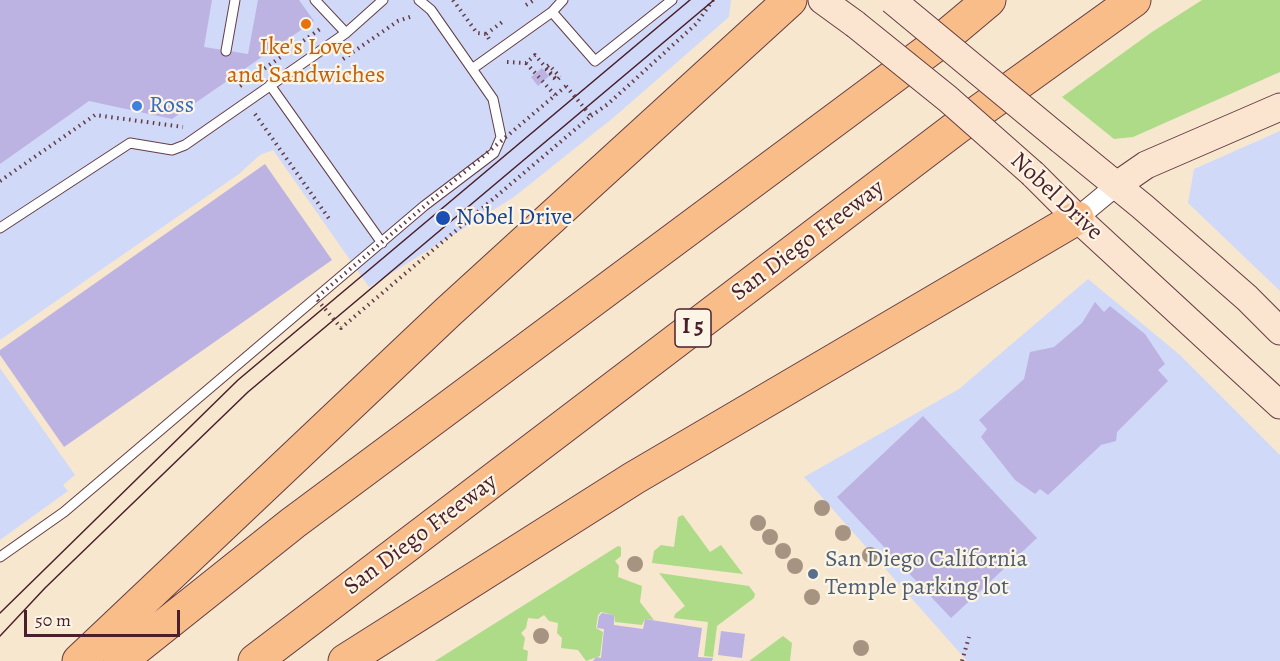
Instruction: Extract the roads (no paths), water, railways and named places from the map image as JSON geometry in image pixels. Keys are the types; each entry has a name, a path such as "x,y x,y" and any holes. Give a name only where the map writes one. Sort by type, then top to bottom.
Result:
{"highway":[{"path":"80,661 448,312 790,0"},
{"path":"120,661 293,524 923,54 989,0"},
{"name":"San Diego Freeway","path":"255,661 956,128 1134,0"},
{"path":"345,661 634,478 1077,218"}],"main road":[{"name":"Nobel Drive","path":"822,0 948,99 1033,174 1077,218 1280,405"},
{"name":"Nobel Drive","path":"892,0 1117,184 1247,298 1280,331"},
{"path":"1117,184 1146,165 1280,107"}],"street":[{"path":"1077,218 1117,184"}],"lane":[{"path":"226,51 235,0"},
{"path":"315,0 346,33"},
{"path":"0,228 115,150 130,143 172,150 185,145 346,33 383,0"},
{"path":"0,557 72,506 424,206 494,153 501,136 493,99 431,10 420,0"},
{"path":"472,69 552,12 563,0"},
{"path":"552,12 595,62 672,0"},
{"path":"270,85 382,243"}],"tram line":[{"path":"0,613 238,380 690,0"},
{"path":"0,636 45,588 248,392 714,0"}],"place":[{"name":"Ike's Love and Sandwiches","path":"306,24"},
{"name":"Ross","path":"137,106"},
{"name":"Nobel Drive","path":"443,218"},
{"name":"San Diego California Temple parking lot","path":"813,574"}]}
